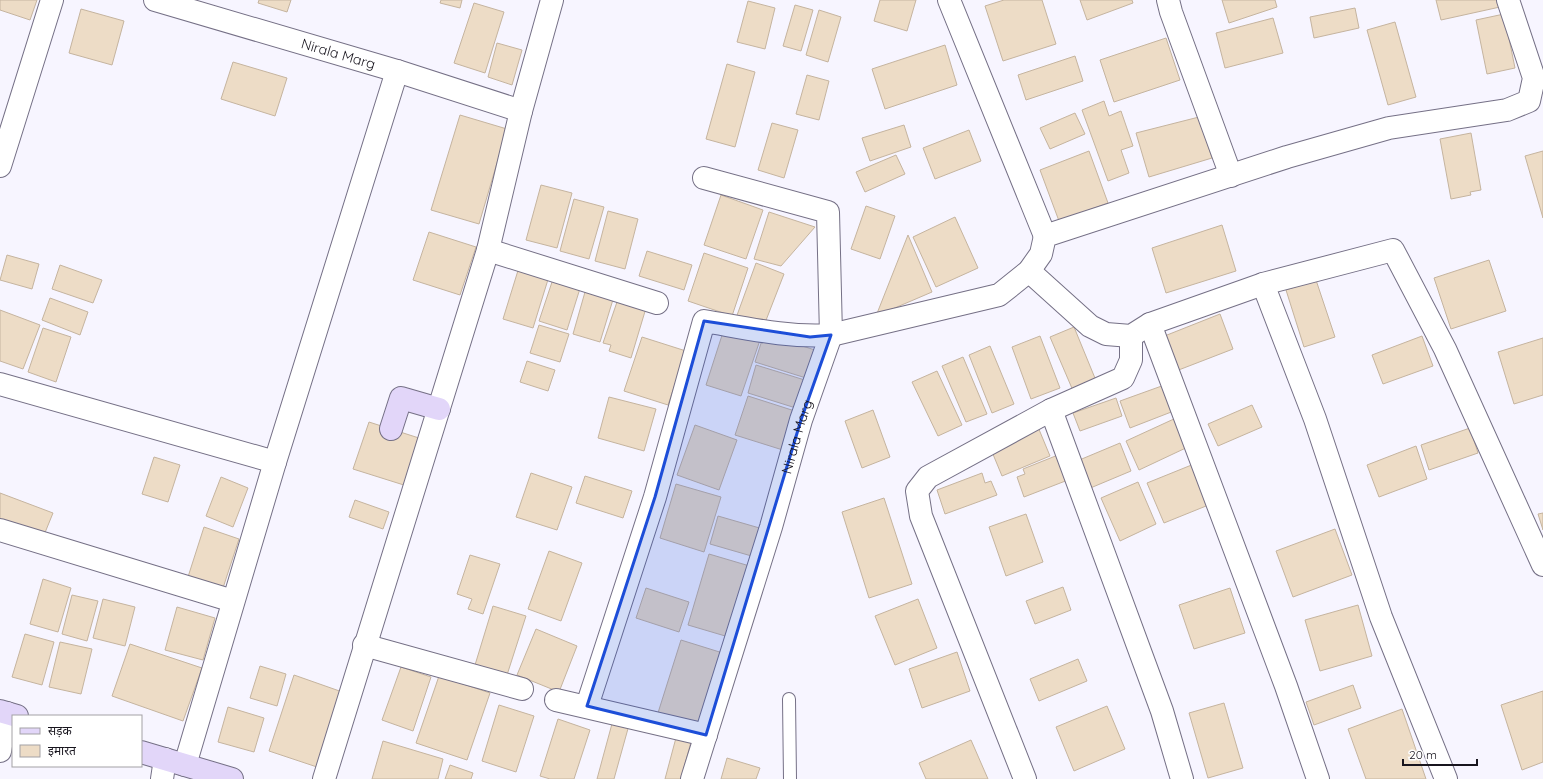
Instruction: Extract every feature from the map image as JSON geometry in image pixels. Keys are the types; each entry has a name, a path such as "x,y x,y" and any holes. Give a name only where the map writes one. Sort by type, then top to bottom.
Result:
{"street":[{"path":"0,166 52,0"},
{"name":"Nirala Marg","path":"155,0 397,71 521,110"},
{"path":"324,779 364,645 488,250 521,110 552,0"},
{"path":"587,706 655,497 704,321 786,335 810,337 831,335 999,295 1030,271 1041,254 1045,236 949,0"},
{"path":"1168,0 1171,12 1231,176"},
{"path":"1045,236 1287,157 1389,128 1507,110 1529,101 1534,78 1508,0"},
{"path":"171,768 233,601 397,71"},
{"name":"Nirala Marg","path":"692,779 771,527 801,420 831,335 828,212 704,178"},
{"path":"488,250 657,303"},
{"path":"1030,271 1090,326 1106,334 1132,336 1150,324 1263,284 1393,250 1445,349 1543,565"},
{"path":"1263,284 1315,419 1382,617 1446,779"},
{"path":"1150,324 1286,686 1318,779"},
{"path":"1025,779 921,516 917,491 928,477 1051,410 1123,378 1131,360 1132,336"},
{"path":"0,384 275,462"},
{"path":"391,429 401,398 439,410"},
{"path":"1051,410 1162,711 1182,779"},
{"path":"0,530 233,601"},
{"path":"364,645 522,689"},
{"path":"556,700 587,706 706,735"},
{"path":"0,751 8,713"},
{"path":"142,753 171,768 232,779"}],"lane":[{"path":"789,698 790,779"}],"highlighted area":[{"path":"704,321 810,337 831,335 801,420 706,735 587,706 655,497"}],"building":[{"path":"0,0 37,0 30,20 0,10"},
{"path":"259,0 291,0 287,12 258,3"},
{"path":"441,0 462,0 460,8 440,3"},
{"path":"880,0 916,0 907,31 874,21"},
{"path":"1004,0 1042,0 1056,44 1003,61 985,6"},
{"path":"1080,0 1132,0 1133,3 1087,20"},
{"path":"1222,0 1275,0 1277,7 1229,23"},
{"path":"1436,0 1499,0 1500,7 1441,20"},
{"path":"748,1 775,8 765,49 737,42"},
{"path":"474,3 504,12 485,73 454,63"},
{"path":"795,5 813,10 801,51 783,46"},
{"path":"1355,8 1359,28 1314,38 1310,17"},
{"path":"81,9 124,21 112,65 69,53"},
{"path":"819,10 841,17 828,62 806,55"},
{"path":"1504,14 1515,68 1487,74 1476,20"},
{"path":"1273,18 1283,53 1225,68 1216,33"},
{"path":"1395,22 1416,97 1388,105 1367,30"},
{"path":"1166,38 1180,80 1114,102 1100,60"},
{"path":"497,43 522,50 512,85 488,77"},
{"path":"945,45 957,85 885,109 872,69"},
{"path":"1075,56 1083,81 1026,100 1018,75"},
{"path":"233,62 287,78 275,116 221,99"},
{"path":"727,64 755,72 735,147 706,139"},
{"path":"807,75 829,81 819,120 796,114"},
{"path":"1104,101 1109,116 1121,111 1133,146 1121,150 1129,173 1108,181 1082,110"},
{"path":"1075,113 1085,134 1050,149 1040,128"},
{"path":"460,115 507,129 479,224 431,210"},
{"path":"1199,117 1212,158 1149,177 1136,133"},
{"path":"772,123 798,130 784,178 758,170"},
{"path":"904,125 911,147 870,161 862,138"},
{"path":"969,130 981,161 935,179 923,148"},
{"path":"1471,133 1481,190 1470,192 1471,195 1451,199 1440,139"},
{"path":"1089,151 1108,203 1059,221 1040,170"},
{"path":"1543,151 1543,218 1525,156"},
{"path":"896,155 905,174 865,192 856,172"},
{"path":"541,185 572,193 557,248 526,240"},
{"path":"721,195 763,210 746,259 704,245"},
{"path":"574,199 604,207 589,259 560,251"},
{"path":"866,206 895,216 880,259 851,249"},
{"path":"608,211 638,219 625,269 595,261"},
{"path":"769,212 815,227 781,266 754,259"},
{"path":"955,217 978,268 936,287 913,237"},
{"path":"1222,225 1236,271 1166,293 1152,248"},
{"path":"429,232 476,247 460,295 413,280"},
{"path":"908,235 932,292 876,316"},
{"path":"647,251 692,265 684,290 639,276"},
{"path":"704,253 748,268 732,316 688,301"},
{"path":"7,255 39,264 32,289 0,280"},
{"path":"1489,260 1506,311 1451,329 1434,278"},
{"path":"756,263 784,274 763,328 736,318"},
{"path":"520,264 550,273 533,328 503,319"},
{"path":"60,265 102,280 93,303 52,289"},
{"path":"555,273 582,282 567,330 539,321"},
{"path":"1316,280 1335,337 1304,347 1286,290"},
{"path":"587,285 615,293 600,342 573,334"},
{"path":"50,298 88,312 80,335 42,320"},
{"path":"618,299 646,308 631,358 609,351 611,345 603,343"},
{"path":"0,310 40,325 23,369 0,361"},
{"path":"1220,314 1233,349 1176,371 1162,337"},
{"path":"539,325 569,334 560,362 530,353"},
{"path":"1074,327 1097,383 1074,393 1050,337"},
{"path":"43,328 71,337 56,382 28,372"},
{"path":"724,329 760,340 741,396 706,385"},
{"path":"764,334 815,350 806,378 755,362"},
{"path":"1040,336 1060,388 1031,399 1012,347"},
{"path":"1422,336 1433,366 1383,384 1372,355"},
{"path":"642,337 686,351 668,405 624,391"},
{"path":"1543,338 1543,395 1514,404 1498,352"},
{"path":"990,346 1014,404 992,413 969,355"},
{"path":"963,357 987,414 966,422 942,366"},
{"path":"527,361 555,370 548,391 520,382"},
{"path":"756,365 808,381 799,409 748,393"},
{"path":"937,371 962,425 938,436 912,382"},
{"path":"1170,383 1179,409 1130,428 1120,401"},
{"path":"748,396 798,412 786,451 735,435"},
{"path":"609,397 656,409 644,451 598,438"},
{"path":"1116,398 1122,416 1080,431 1073,413"},
{"path":"1252,405 1262,427 1218,446 1208,424"},
{"path":"873,410 890,457 862,468 845,421"},
{"path":"1176,418 1190,446 1139,470 1126,441"},
{"path":"369,422 422,439 407,486 353,469"},
{"path":"695,425 737,440 719,490 677,475"},
{"path":"1038,427 1050,456 1002,476 990,447"},
{"path":"1470,428 1478,453 1429,470 1421,445"},
{"path":"1120,443 1131,471 1088,489 1077,461"},
{"path":"1416,446 1427,479 1379,497 1367,465"},
{"path":"1058,455 1068,480 1024,497 1017,477 1025,474 1023,469"},
{"path":"154,457 180,465 168,502 142,494"},
{"path":"1194,464 1211,504 1164,523 1147,483"},
{"path":"531,473 572,487 557,530 516,517"},
{"path":"982,473 985,483 991,481 997,495 945,514 937,490"},
{"path":"585,476 632,491 623,518 576,503"},
{"path":"221,477 248,488 233,527 206,516"},
{"path":"1138,482 1156,524 1120,541 1101,498"},
{"path":"676,484 721,497 704,552 660,538"},
{"path":"0,493 53,513 42,540 0,524"},
{"path":"884,498 912,584 869,598 842,512"},
{"path":"355,500 389,512 383,529 349,517"},
{"path":"1543,513 1543,530 1538,514"},
{"path":"1026,514 1043,562 1006,576 989,527"},
{"path":"718,516 763,529 755,557 710,544"},
{"path":"204,527 239,539 222,591 187,580"},
{"path":"1335,529 1352,575 1293,597 1276,551"},
{"path":"549,551 582,563 561,621 528,609"},
{"path":"709,554 753,567 732,638 688,625"},
{"path":"470,555 500,564 483,614 468,609 472,599 457,594"},
{"path":"43,579 71,588 58,632 30,624"},
{"path":"1063,587 1071,610 1035,624 1026,601"},
{"path":"646,588 689,602 679,632 636,618"},
{"path":"1230,588 1245,633 1194,649 1179,605"},
{"path":"72,595 98,601 87,641 62,634"},
{"path":"103,599 135,607 125,646 93,638"},
{"path":"918,599 937,648 895,665 875,616"},
{"path":"1358,605 1372,656 1320,671 1305,620"},
{"path":"493,606 526,616 507,675 475,665"},
{"path":"177,607 215,618 203,660 165,650"},
{"path":"536,629 577,646 559,692 517,675"},
{"path":"25,634 54,642 42,685 12,677"},
{"path":"681,640 726,654 702,730 657,716"},
{"path":"60,642 92,649 81,694 49,687"},
{"path":"130,644 202,668 183,721 112,696"},
{"path":"957,652 970,691 922,708 909,669"},
{"path":"1078,659 1087,681 1039,701 1030,679"},
{"path":"260,666 286,674 277,706 250,698"},
{"path":"401,667 431,677 413,731 382,720"},
{"path":"294,675 348,694 323,769 269,751"},
{"path":"439,676 490,693 467,760 416,743"},
{"path":"1353,685 1361,708 1314,725 1306,702"},
{"path":"1543,691 1543,762 1522,770 1501,705"},
{"path":"1224,703 1243,768 1208,778 1189,713"},
{"path":"499,705 534,716 516,772 482,761"},
{"path":"1107,706 1125,749 1074,771 1056,727"},
{"path":"228,707 264,718 254,752 218,742"},
{"path":"1402,709 1426,779 1366,779 1348,729"},
{"path":"558,719 590,730 574,779 550,779 540,776"},
{"path":"613,720 629,725 614,779 597,779"},
{"path":"677,734 692,738 681,779 665,779"},
{"path":"971,740 988,779 926,779 919,763"},
{"path":"383,741 443,759 438,779 372,779"},
{"path":"727,758 760,768 756,779 721,779"},
{"path":"450,765 473,773 471,779 445,779"}]}
